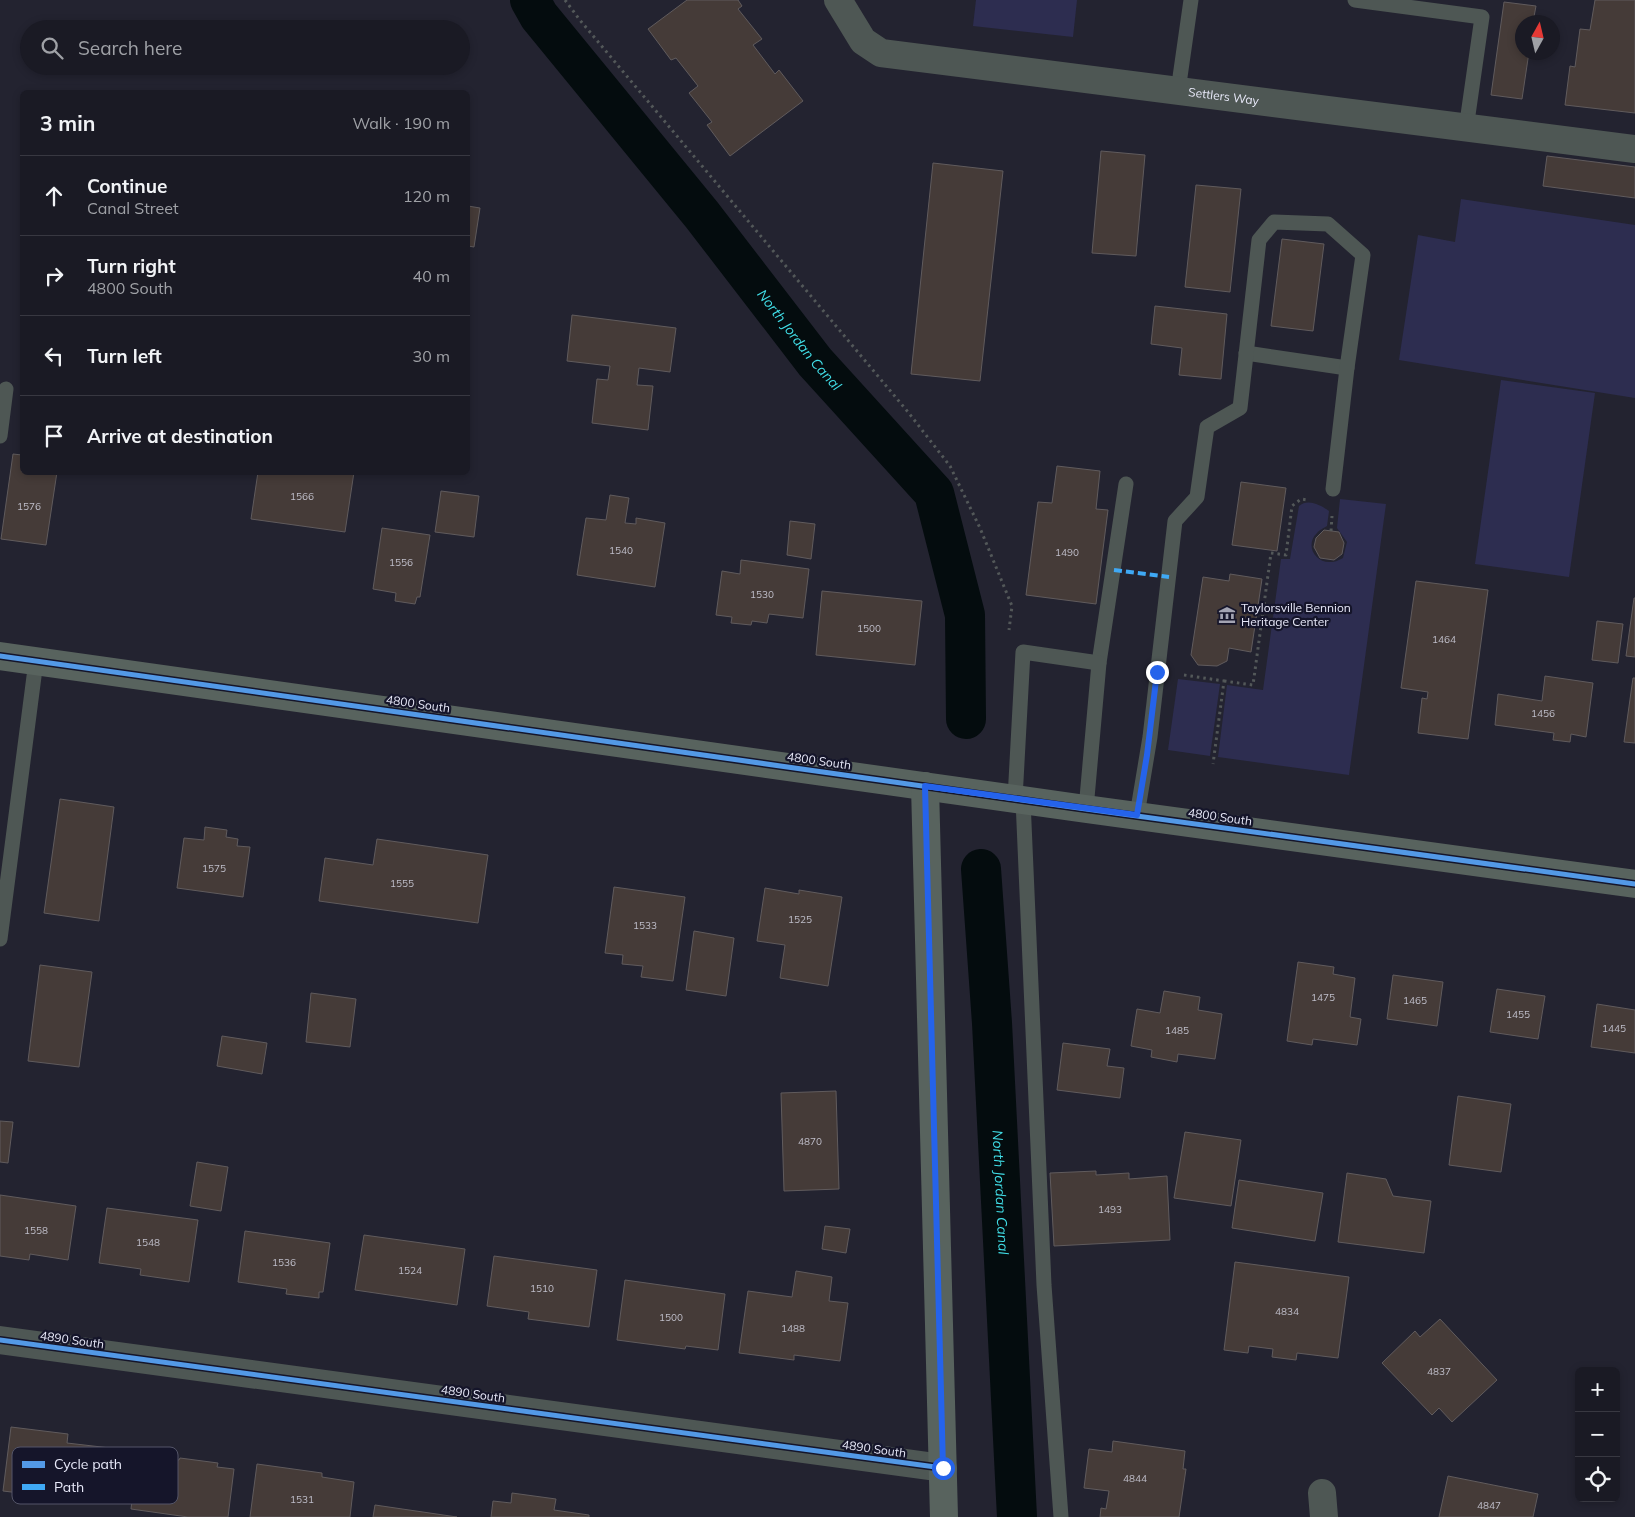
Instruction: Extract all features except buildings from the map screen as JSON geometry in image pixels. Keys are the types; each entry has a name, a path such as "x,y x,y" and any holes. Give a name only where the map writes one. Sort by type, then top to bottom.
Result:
{"street":[{"name":"Settlers Way","path":"838,0 863,41 881,53 1635,149"},
{"name":"4800 South","path":"0,656 1019,800 1635,884"},
{"path":"925,786 944,1517"},
{"name":"4890 South","path":"0,1340 943,1468"}],"lane":[{"path":"1178,90 1191,0"},
{"path":"1355,0 1482,17 1466,128"},
{"path":"1137,815 1147,755 1175,521 1197,497 1206,427 1240,408 1259,240 1274,222 1328,224 1362,255 1333,489"},
{"path":"1246,353 1347,368"},
{"path":"0,436 6,389"},
{"path":"1086,809 1099,663 1126,484"},
{"path":"1060,1517 1044,1285 1019,800 1023,652 1099,663"},
{"path":"0,939 36,661"}],"path":[{"path":"565,0 908,412 950,466 980,528 1012,606 1009,636"},
{"path":"1157,672 1253,685 1271,553 1286,555 1292,506 1301,499 1310,500"},
{"path":"1330,531 1332,514"},
{"path":"1213,764 1224,680"}],"shaded area":[{"path":"976,0 1077,0 1073,37 973,26"},
{"path":"1461,199 1635,225 1635,398 1399,360 1418,235 1455,242"},
{"path":"1501,380 1595,393 1569,577 1475,564"},
{"path":"1340,499 1386,504 1349,775 1218,757 1227,685 1263,690 1281,559 1290,559 1299,506 1310,502 1329,511 1327,526 1318,532 1311,545 1316,556 1321,560 1335,562 1343,558 1347,542 1337,528"},
{"path":"1178,679 1220,684 1210,756 1168,750"}],"waterway":[{"name":"North Jordan Canal","path":"530,0 539,16 702,215 815,362 934,493 965,615 966,719"},
{"name":"North Jordan Canal","path":"981,869 992,1023 1017,1517"}],"marked path":[{"path":"1114,570 1169,577"}],"cycle path":[{"path":"0,656 1086,809 1635,884"},
{"path":"0,1340 943,1468"}],"place":[{"name":"Taylorsville Bennion Heritage Center","path":"1227,615"}],"route":[{"path":"943,1468 925,786 1137,815 1147,755 1157,672"}]}
